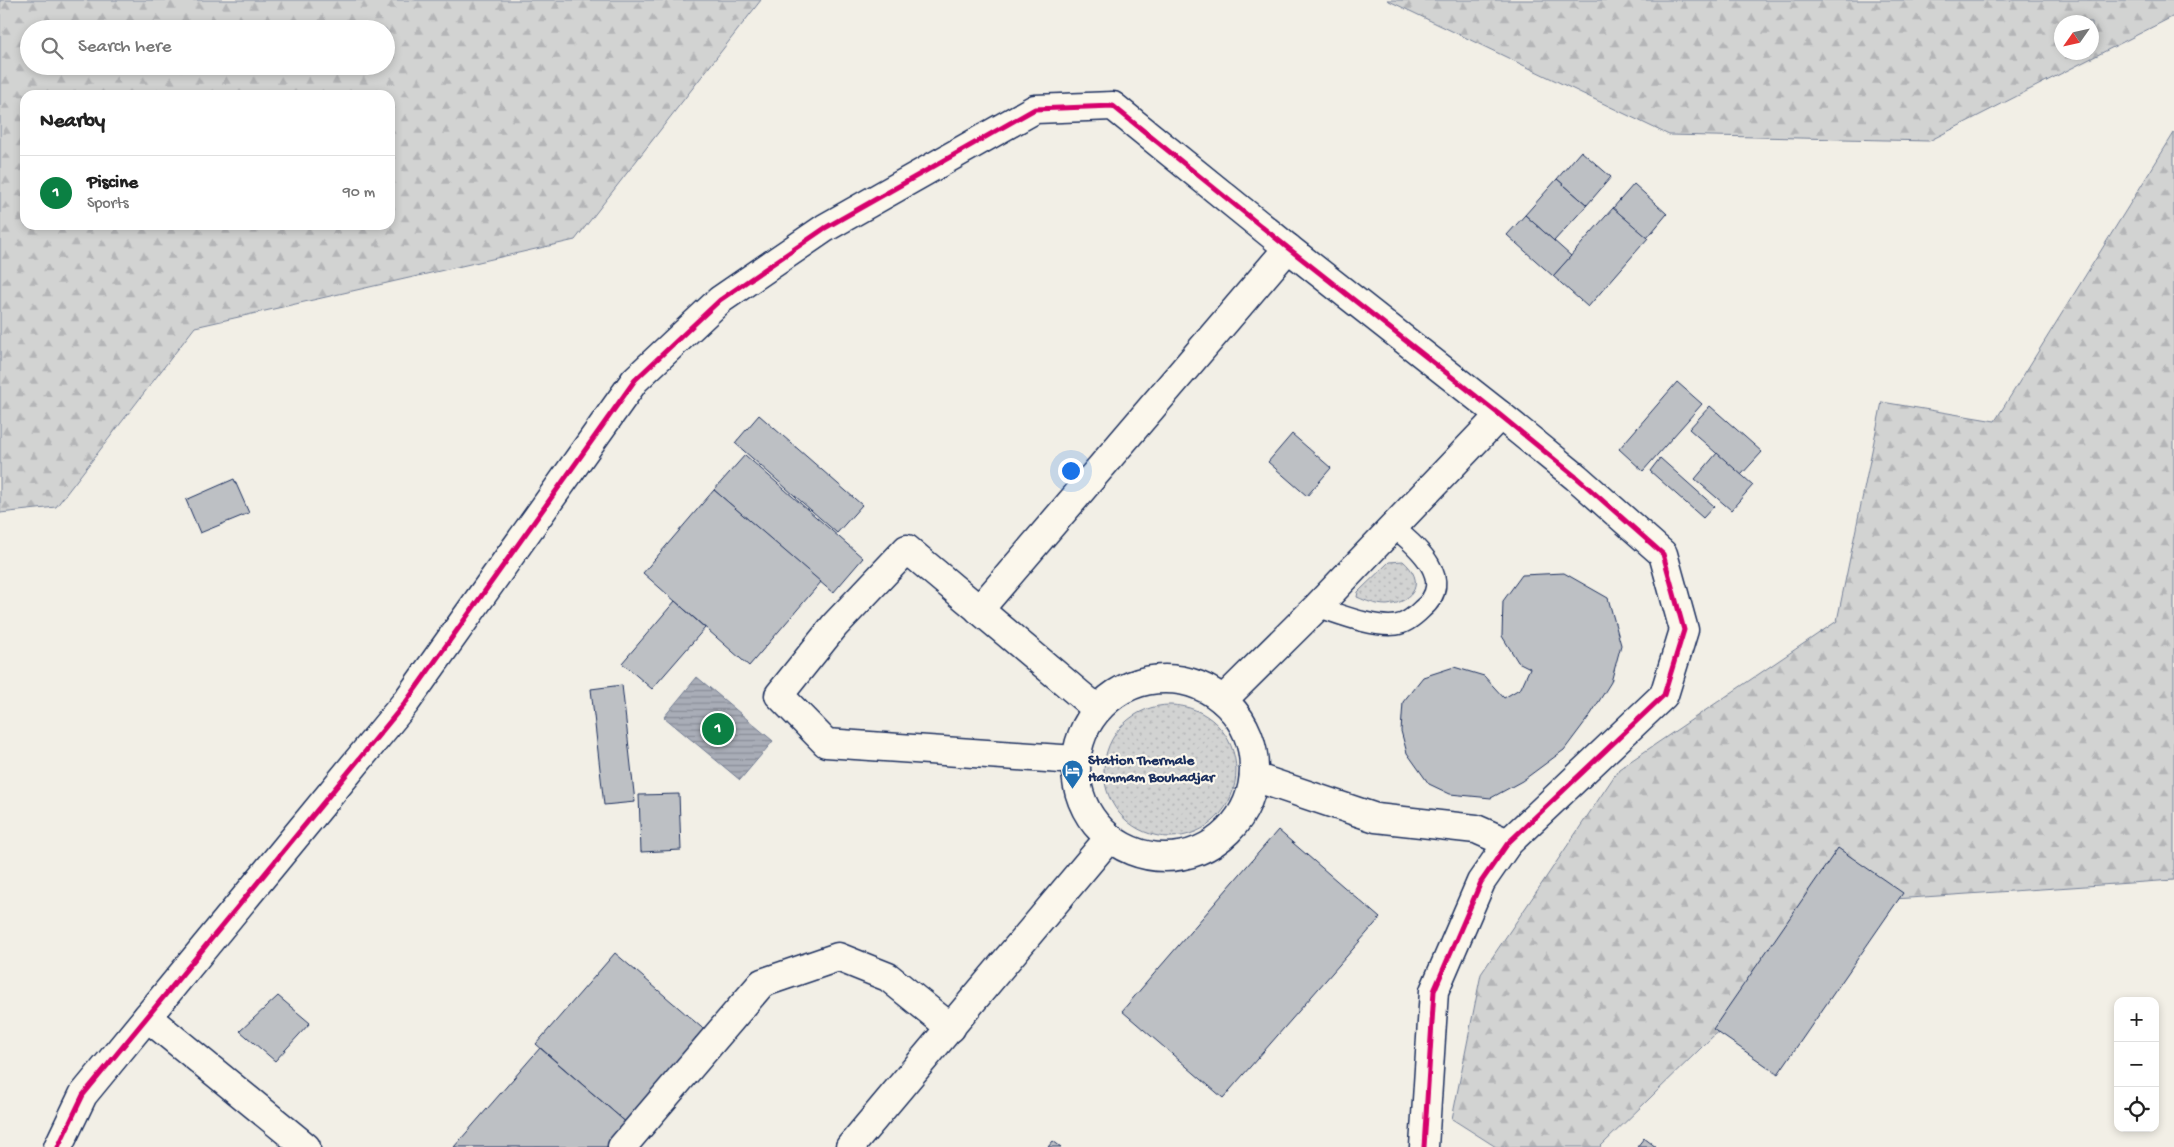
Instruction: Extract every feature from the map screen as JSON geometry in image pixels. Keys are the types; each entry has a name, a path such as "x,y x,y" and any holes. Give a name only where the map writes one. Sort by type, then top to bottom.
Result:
{"street":[{"path":"58,1147 83,1095 406,702 635,380 720,300 825,228 1035,109 1114,106 1288,248 1576,477 1663,554 1684,630 1664,695 1508,843 1481,882 1434,991 1424,1147"},
{"path":"979,610 1288,248"},
{"path":"1223,700 1317,607 1500,415"},
{"path":"1076,760 826,743 779,695 835,625 908,549 1097,709"},
{"path":"1172,679 1200,685 1223,700 1242,722 1253,749 1254,777 1248,804 1233,827 1212,845 1187,855 1160,858 1133,852 1109,838 1089,816 1078,790 1076,760 1082,733 1097,709 1118,691 1144,681 1154,680 1172,679"},
{"path":"1254,777 1376,818 1476,829 1508,843"},
{"path":"850,1147 1109,838"},
{"path":"622,1147 762,983 838,957 888,977 951,1028"},
{"path":"147,1017 306,1147"}],"lane":[{"path":"1317,607 1351,618 1397,625 1415,616 1431,602 1437,588 1433,570 1422,552 1393,527"}],"green space":[{"path":"0,0 761,0 575,240 195,327 56,507 0,513"},
{"path":"1387,0 2174,0 2174,16 2099,54 2099,15 2054,15 2054,60 2088,60 1929,141 1669,135"},
{"path":"2174,133 2174,880 1850,902 1600,1147 1496,1147 1452,1119 1481,974 1619,769 1837,621 1882,402 1995,421"},
{"path":"1403,561 1414,576 1415,583 1414,589 1405,600 1383,605 1357,597 1358,592 1389,562"},
{"path":"1170,705 1183,706 1195,710 1217,724 1231,746 1235,758 1235,784 1231,796 1217,818 1195,832 1183,836 1170,837 1157,836 1145,832 1123,818 1109,796 1105,784 1104,771 1105,758 1109,746 1123,724 1145,710 1157,706"}],"shaded area":[{"path":"697,677 773,741 740,780 664,717"}],"building":[{"path":"1581,151 1611,177 1587,205 1557,179"},
{"path":"1557,179 1587,205 1554,241 1525,215"},
{"path":"1634,184 1667,214 1647,238 1613,208"},
{"path":"1613,208 1648,238 1588,307 1553,276"},
{"path":"1525,215 1571,256 1553,276 1507,235"},
{"path":"1677,382 1702,404 1643,471 1619,449"},
{"path":"1710,406 1762,452 1741,475 1689,429"},
{"path":"759,415 862,505 837,533 735,443"},
{"path":"1292,434 1331,468 1307,496 1268,462"},
{"path":"1717,453 1753,485 1731,510 1695,479"},
{"path":"745,455 863,558 833,593 714,490"},
{"path":"1660,458 1714,506 1703,518 1650,471"},
{"path":"234,479 249,513 200,533 186,500"},
{"path":"714,490 821,582 749,666 643,573"},
{"path":"1564,573 1608,598 1621,645 1611,682 1591,714 1564,750 1522,781 1491,798 1450,794 1429,784 1407,753 1401,731 1403,702 1423,677 1454,667 1484,676 1504,698 1521,688 1530,668 1518,662 1502,636 1503,601 1522,575"},
{"path":"675,601 705,628 652,689 622,663"},
{"path":"622,685 635,802 604,805 591,689"},
{"path":"679,794 681,850 641,852 639,795"},
{"path":"1278,830 1380,918 1223,1098 1122,1011"},
{"path":"1838,848 1903,893 1778,1074 1713,1029"},
{"path":"615,953 708,1033 629,1125 536,1044"},
{"path":"278,996 310,1023 275,1061 240,1031"},
{"path":"540,1048 629,1125 610,1147 454,1147"},
{"path":"1644,1138 1656,1147 1637,1147"},
{"path":"1053,1141 1061,1147 1048,1147"}],"cycle path":[{"path":"58,1147 83,1095 406,702 635,380 720,300 825,228 1035,109 1113,106 1288,248 1500,415 1576,477 1663,554 1684,630 1664,695 1508,843 1481,882 1434,991 1424,1147"}],"place":[{"name":"Piscine","path":"718,729"},
{"name":"Station Thermale Hammam Bouhadjar","path":"1072,789"}]}
